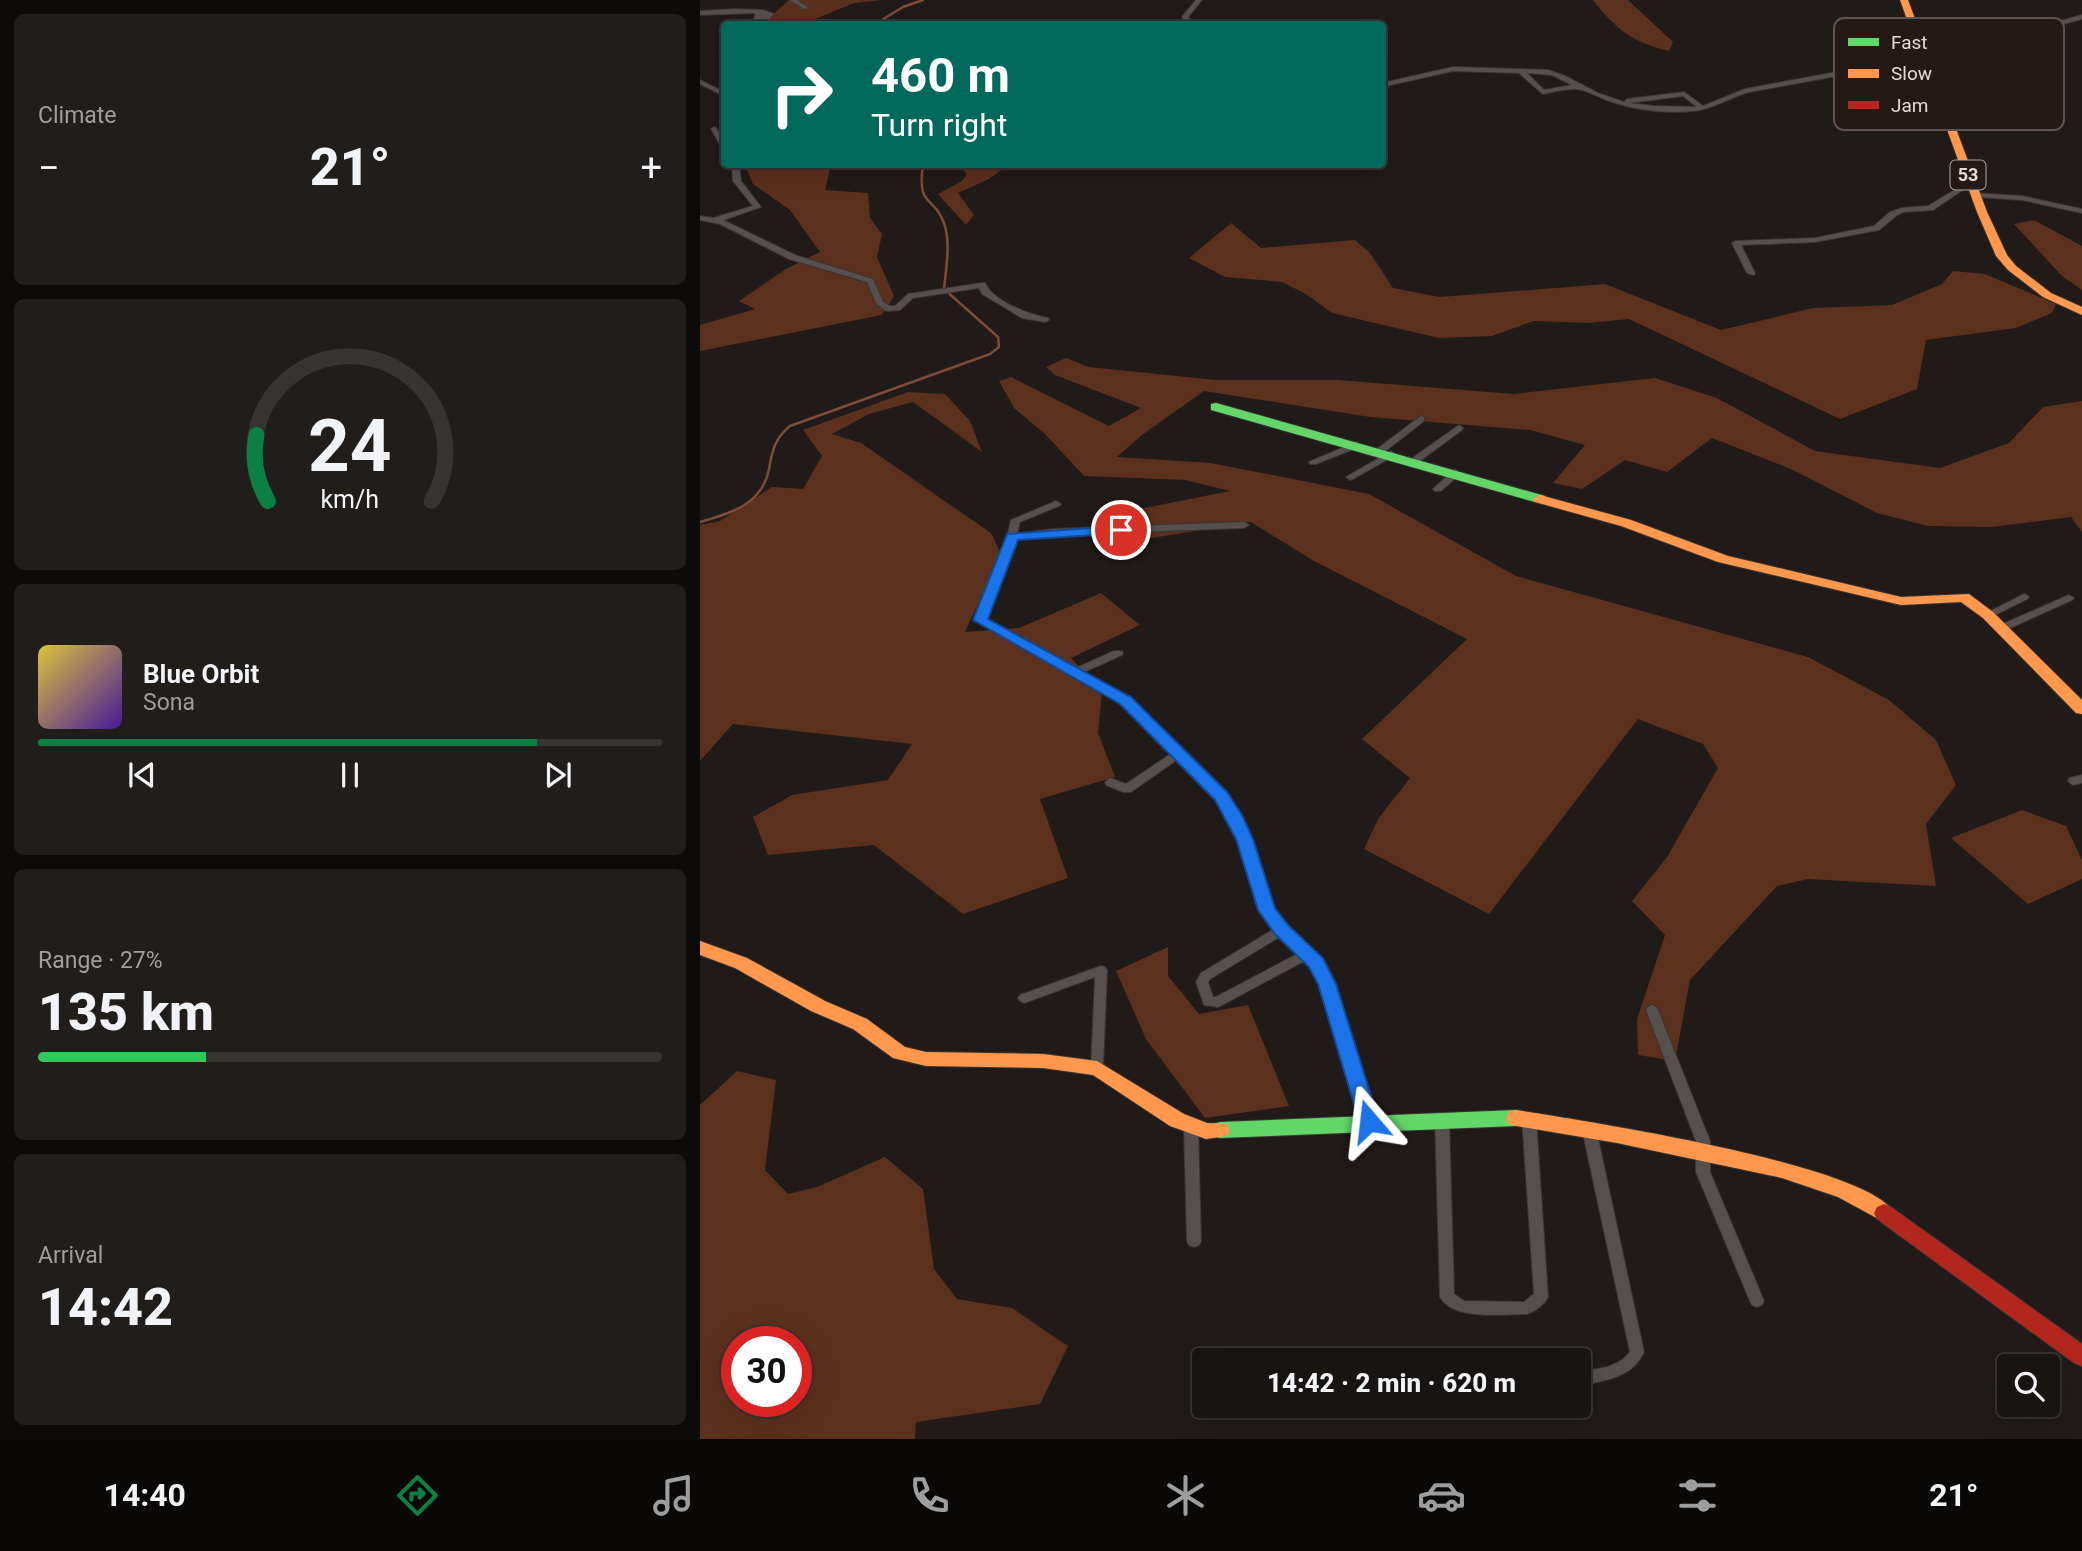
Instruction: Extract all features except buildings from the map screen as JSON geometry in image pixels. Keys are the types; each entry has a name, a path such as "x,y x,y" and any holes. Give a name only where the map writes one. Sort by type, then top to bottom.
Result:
{"street":[{"path":"793,0 806,8"},
{"path":"1188,21 1185,17 1199,0"},
{"name":"53","path":"1904,0 1911,18"},
{"path":"700,13 758,12"},
{"path":"2064,22 2082,17"},
{"path":"1386,84 1453,69 1520,70 1559,74 1578,86 1618,102 1653,109 1702,108 1747,90 1790,85 1834,76"},
{"path":"1520,70 1543,92 1578,86"},
{"path":"700,82 721,92"},
{"path":"1618,102 1684,94 1702,108"},
{"path":"721,130 713,129 721,141"},
{"name":"53","path":"1952,130 2002,256 2012,268 2047,295 2082,311"},
{"path":"715,220 757,207 737,181 735,168"},
{"path":"1751,274 1736,243 1815,240 1876,228 1902,210 1930,208 1973,189 2082,211"},
{"path":"700,218 715,220 780,253 870,281 880,303 889,309 897,307 911,296 982,285 985,292 1026,316 1045,320"},
{"path":"1216,407 1626,523 1723,559 1831,582 1901,601 1964,597 1988,615 2082,709"},
{"path":"1350,477 1385,453 1421,419"},
{"path":"1414,461 1458,428"},
{"path":"1313,462 1356,445"},
{"path":"1438,489 1456,473"},
{"path":"1056,504 1016,520 980,620 1125,701 1209,782 1234,815 1254,866 1267,910 1281,930 1317,962 1327,984 1369,1121"},
{"path":"1012,537 1053,532 1244,525"},
{"path":"1988,615 2024,597"},
{"path":"2001,628 2069,598"},
{"path":"1073,673 1118,653"},
{"path":"1110,782 1128,789 1178,754"},
{"path":"1281,930 1205,976 1202,982 1208,1002 1218,1002 1307,954"},
{"path":"700,948 741,963 818,1006 860,1024 900,1054 926,1059 1043,1061 1097,1068 1191,1127 1206,1130 1442,1118 1529,1118 1806,1175 1866,1200 2082,1356"},
{"path":"1024,998 1101,970 1097,1068"},
{"path":"1652,1010 1703,1141 1703,1172 1757,1301"},
{"path":"1442,1118 1447,1297 1462,1307 1527,1308 1541,1297 1529,1118"},
{"path":"1191,1127 1194,1241"},
{"path":"1589,1129 1637,1352 1635,1359 1626,1367 1591,1376"}],"shaded area":[{"path":"789,0 882,0 854,3 810,21 747,21 767,20"},
{"path":"1593,0 1628,0 1673,42 1669,51 1645,44 1617,27"},
{"path":"746,168 830,168 825,190 868,193 870,218 882,234 877,257 894,296 882,315 700,351 700,325 755,309 739,301 786,269 820,252 790,210 753,184"},
{"path":"961,168 1004,168 989,179 958,193 974,215 966,225 938,194 962,181 967,174"},
{"path":"2034,220 2082,246 2082,290 2062,276 2014,224"},
{"path":"1231,223 1261,248 1355,240 1370,253 1393,288 1440,297 1605,284 1721,330 1813,308 1892,305 1942,284 1953,271 1985,274 2056,304 2052,313 2016,328 1926,340 1917,389 1840,419 1629,319 1588,323 1534,321 1492,336 1439,338 1332,313 1306,294 1282,282 1225,277 1189,258"},
{"path":"1066,358 1089,367 1216,380 1338,380 1514,394 1655,378 1717,398 1815,451 1940,468 2009,443 2043,407 2082,401 2082,532 2071,517 1991,527 1928,526 1877,513 1793,470 1712,438 1667,472 1625,460 1582,489 1553,483 1585,445 1530,430 1370,417 1204,391 1142,435 1117,457 1211,463 1369,494 1516,576 1808,657 1889,700 1936,740 1956,785 1926,824 1936,886 1808,879 1777,886 1690,980 1675,1061 1638,1055 1637,1019 1665,935 1632,901 1667,857 1718,768 1703,744 1638,719 1489,914 1364,849 1378,819 1410,778 1362,739 1467,639 1312,560 1251,522 1127,542 1109,532 1129,511 1230,491 1185,480 1084,476 1045,434 1014,408 999,381 1011,377 1109,426 1141,408 1055,375 1046,367"},
{"path":"908,392 945,394 970,421 982,452 913,402 869,414 832,434 861,443 991,533 1001,554 965,632 1019,628 1101,593 1140,625 1071,658 1102,691 1098,733 1115,777 1040,799 1068,878 963,914 874,845 768,855 753,817 792,795 888,780 912,744 733,724 700,761 700,525 720,521 772,487 803,489 822,456 803,430"},
{"path":"2022,810 2066,826 2082,860 2082,879 2028,904 1951,838"},
{"path":"1168,947 1168,976 1199,1014 1248,1005 1289,1106 1205,1118 1146,1039 1116,971"},
{"path":"737,1071 776,1080 765,1170 788,1194 817,1187 885,1157 923,1189 934,1269 957,1299 1012,1308 1068,1346 1040,1404 916,1422 915,1439 700,1439 700,1105"}],"waterway":[{"path":"880,21 903,7 923,0"},
{"path":"700,522 744,506 760,491 778,440 790,426 990,354 999,347 998,337 944,289 946,231 940,214 924,195 923,168"}],"traffic: fast":[{"path":"1216,407 1540,499"},
{"path":"1220,1130 1516,1118"}],"traffic: slow":[{"path":"1904,0 1911,18"},
{"path":"1952,130 1982,212 2002,256 2012,268 2047,295 2082,311"},
{"path":"1540,499 1626,523 1723,559 1901,601 1964,597 1988,615 2082,709"},
{"path":"700,948 741,963 818,1006 860,1024 900,1053 926,1059 1043,1061 1097,1068 1177,1120 1206,1131 1220,1130"},
{"path":"1516,1118 1617,1135 1782,1170 1845,1191 1884,1213"}],"traffic: jam":[{"path":"1884,1213 2082,1356"}],"route":[{"path":"1121,530 1053,532 1012,537 980,620 1132,706 1148,726 1221,796 1234,815 1244,839 1267,910 1281,930 1317,962 1327,984 1369,1121"}]}
